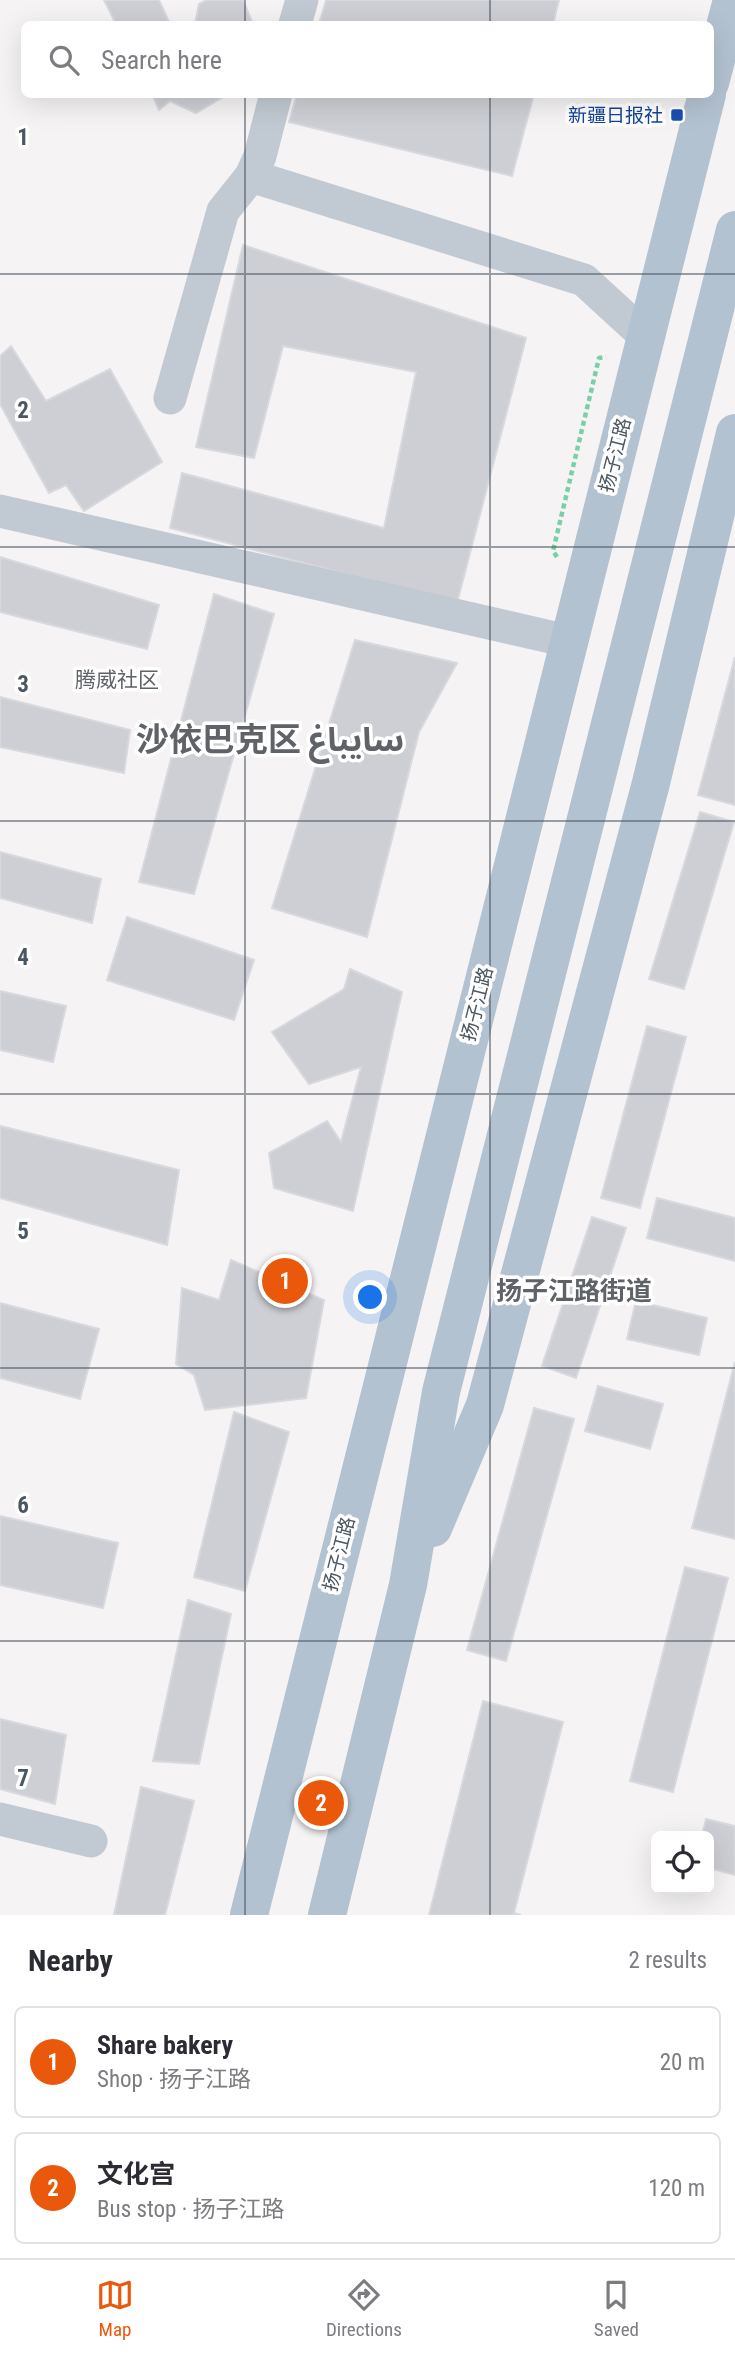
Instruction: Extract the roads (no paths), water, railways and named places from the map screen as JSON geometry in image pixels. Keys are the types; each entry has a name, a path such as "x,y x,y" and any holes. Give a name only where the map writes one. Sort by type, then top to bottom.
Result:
{"main road":[{"path":"714,68 732,0"},
{"name":"扬子江路","path":"249,1915 707,98"},
{"path":"327,1915 408,1585 441,1391 735,230"},
{"path":"408,1585 485,1405 651,783 735,433"}],"street":[{"path":"296,21 302,0"},
{"path":"170,398 222,211 251,176 260,156 275,98"},
{"path":"251,176 584,280 645,336"},
{"path":"0,511 568,641"},
{"path":"0,1819 91,1841"}],"place":[{"name":"新疆日报社","path":"677,115"},
{"name":"Share bakery","path":"285,1281"},
{"name":"文化宫","path":"321,1803"}],"district":[{"name":"腾威社区","path":"117,680"},
{"name":"沙依巴克区 سايباغ","path":"270,739"},
{"name":"扬子江路街道","path":"574,1291"}]}
